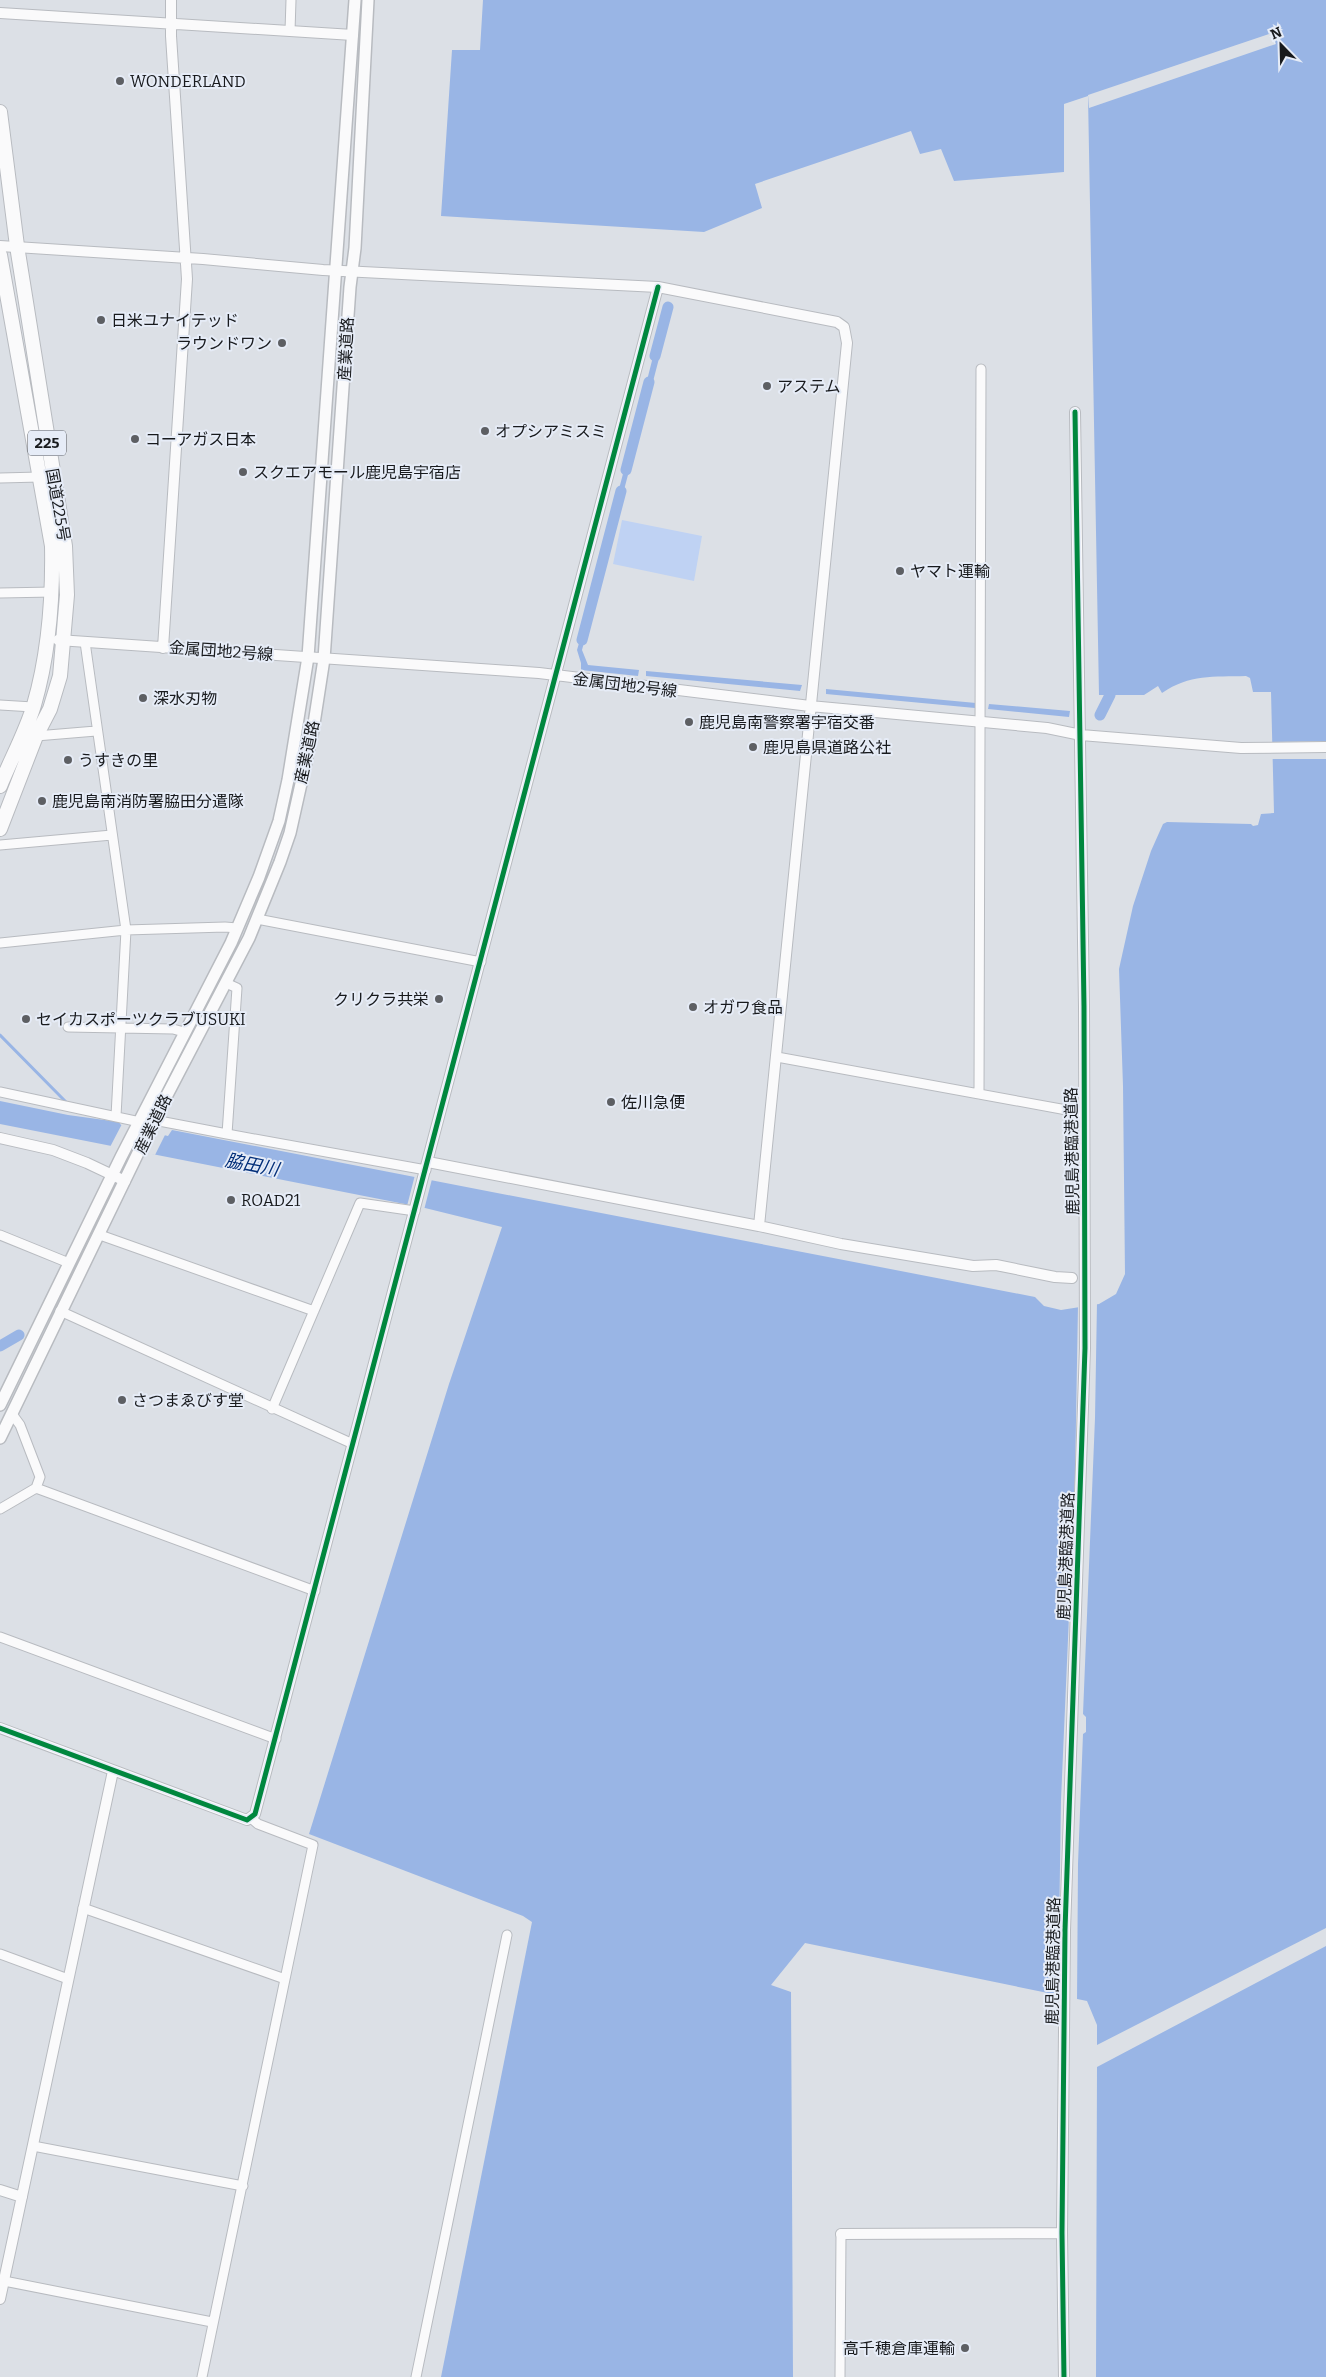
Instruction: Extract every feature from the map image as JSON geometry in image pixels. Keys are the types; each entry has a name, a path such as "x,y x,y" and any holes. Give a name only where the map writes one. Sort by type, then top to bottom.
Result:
{"highway":[{"name":"国道225号","path":"0,112 17,246 65,546 67,595 60,676 50,709 36,736 0,829"},
{"name":"国道225号","path":"0,255 52,546 53,592 48,639 33,707 0,786"}],"main road":[{"name":"産業道路","path":"0,1405 112,1175 237,928 259,877 279,821 296,736 308,658 355,0"},
{"name":"産業道路","path":"0,1438 60,1311 100,1235 152,1124 226,983 257,919 290,833 313,730 324,659 352,271 356,242 368,0"}],"street":[{"path":"163,648 186,279 170,22 171,0"},
{"path":"290,31 291,0"},
{"path":"0,13 170,22 353,35"},
{"path":"0,246 186,258 337,271 658,287 837,322 844,327 847,336 846,352 759,1226"},
{"path":"0,1728 246,1820 251,1818 257,1810 658,287"},
{"path":"979,1094 981,369"},
{"name":"鹿児島港臨港道路","path":"1064,2377 1062,2233 1069,1794 1084,1421 1086,1266 1075,412"},
{"path":"0,478 40,477"},
{"path":"0,594 53,592"},
{"name":"金属団地2号線","path":"48,639 539,673 556,677 810,706 981,720 1066,730 1080,735 1254,748 1326,747"},
{"path":"85,642 96,731 126,930 116,1116"},
{"path":"0,705 33,707"},
{"path":"36,736 96,731"},
{"path":"0,845 112,835"},
{"path":"257,919 481,962"},
{"path":"0,944 126,930 237,928"},
{"path":"226,983 237,988 227,1134"},
{"path":"68,1026 173,1029 184,1032"},
{"path":"777,1057 1083,1113"},
{"path":"0,1092 140,1122"},
{"path":"152,1124 227,1134 426,1170 759,1226 841,1244 964,1264 996,1265 1055,1277 1072,1278"},
{"path":"0,1138 52,1150 125,1181"},
{"path":"272,1409 360,1203 416,1209"},
{"path":"0,1235 69,1263"},
{"path":"100,1235 314,1311"},
{"path":"60,1311 272,1409 353,1444"},
{"path":"0,1509 36,1488 40,1477 20,1425 12,1414"},
{"path":"36,1488 315,1591"},
{"path":"0,1637 276,1739"},
{"path":"0,2298 113,1771"},
{"path":"202,2377 313,1845 258,1824 251,1818"},
{"path":"83,1908 285,1980"},
{"path":"416,2377 507,1936"},
{"path":"0,1954 68,1979"},
{"path":"32,2146 243,2186"},
{"path":"0,2190 22,2198"},
{"path":"840,2377 841,2234 1062,2233"},
{"path":"4,2281 212,2322"}],"shaded area":[{"path":"622,520 702,536 694,581 613,564"}],"water":[{"name":"脇田川","path":"483,0 1326,0 1326,1928 1097,2045 1097,2025 1087,2001 805,1943 771,1985 791,1992 793,2377 441,2377 532,1922 523,1916 309,1834 449,1384 502,1227 425,1208 0,1124 0,1101 68,1115 119,1122 121,1125 168,1136 172,1130 1035,1297 1044,1306 1061,1310 1099,1304 1116,1294 1125,1274 1123,1086 1119,969 1133,906 1151,851 1163,824 1167,822 1251,824 1253,826 1258,825 1261,814 1274,813 1271,692 1253,692 1250,678 1246,676 1212,677 1182,682 1162,693 1158,686 1144,695 1099,695 1088,96 1064,104 1064,172 954,181 941,149 920,154 911,131 755,184 762,208 704,232 441,216 452,50 480,50"},
{"path":"666,308 672,309 667,328 661,327"},
{"path":"657,341 663,343 649,397 643,396"},
{"path":"640,408 645,409 637,444 632,442"},
{"path":"628,455 633,456 620,505 615,504"},
{"path":"611,515 617,516 611,539 605,538"},
{"path":"604,548 610,550 604,573 598,571"},
{"path":"584,626 588,627 582,650 588,665 639,670 638,676 581,670 577,650"},
{"path":"646,671 802,685 800,691 646,676"},
{"path":"826,689 976,703 975,708 826,694"},
{"path":"989,704 1070,711 1069,717 988,709"},
{"path":"1326,1946 1326,2377 1096,2377 1097,2067"}],"pier":[{"path":"1272,33 1276,44 1089,108 1088,95"},
{"path":"1326,741 1326,759 1270,759 1270,742"},
{"path":"122,1124 166,1133 155,1155 110,1147"},
{"path":"415,1175 432,1179 424,1210 407,1206"},
{"path":"1097,1302 1095,1418 1083,1714 1086,1717 1086,1732 1083,1734 1078,1864 1077,2002 1058,1998 1061,1800 1075,1478 1078,1305"}],"waterway":[{"path":"655,356 668,307"},
{"path":"626,470 649,382"},
{"path":"582,640 621,491"},
{"path":"1100,715 1110,695"},
{"path":"0,1035 66,1102"},
{"path":"0,1346 19,1335"}],"cycle path":[{"path":"0,1728 247,1820 255,1814 658,287"},
{"path":"1064,2377 1062,2233 1065,1930 1085,1348 1084,1006 1075,412"}],"place":[{"name":"WONDERLAND","path":"120,81"},
{"name":"日米ユナイテッド","path":"101,320"},
{"name":"ラウンドワン","path":"282,343"},
{"name":"アステム","path":"767,386"},
{"name":"オプシアミスミ","path":"485,431"},
{"name":"コーアガス日本","path":"135,439"},
{"name":"スクエアモール鹿児島宇宿店","path":"243,472"},
{"name":"ヤマト運輸","path":"900,571"},
{"name":"深水刃物","path":"143,698"},
{"name":"鹿児島南警察署宇宿交番","path":"689,722"},
{"name":"鹿児島県道路公社","path":"753,747"},
{"name":"うすきの里","path":"68,760"},
{"name":"鹿児島南消防署脇田分遣隊","path":"42,801"},
{"name":"クリクラ共栄","path":"439,999"},
{"name":"オガワ食品","path":"693,1007"},
{"name":"セイカスポーツクラブUSUKI","path":"26,1019"},
{"name":"佐川急便","path":"611,1102"},
{"name":"ROAD21","path":"231,1200"},
{"name":"さつまゑびす堂","path":"122,1400"},
{"name":"高千穂倉庫運輸","path":"965,2348"}]}
